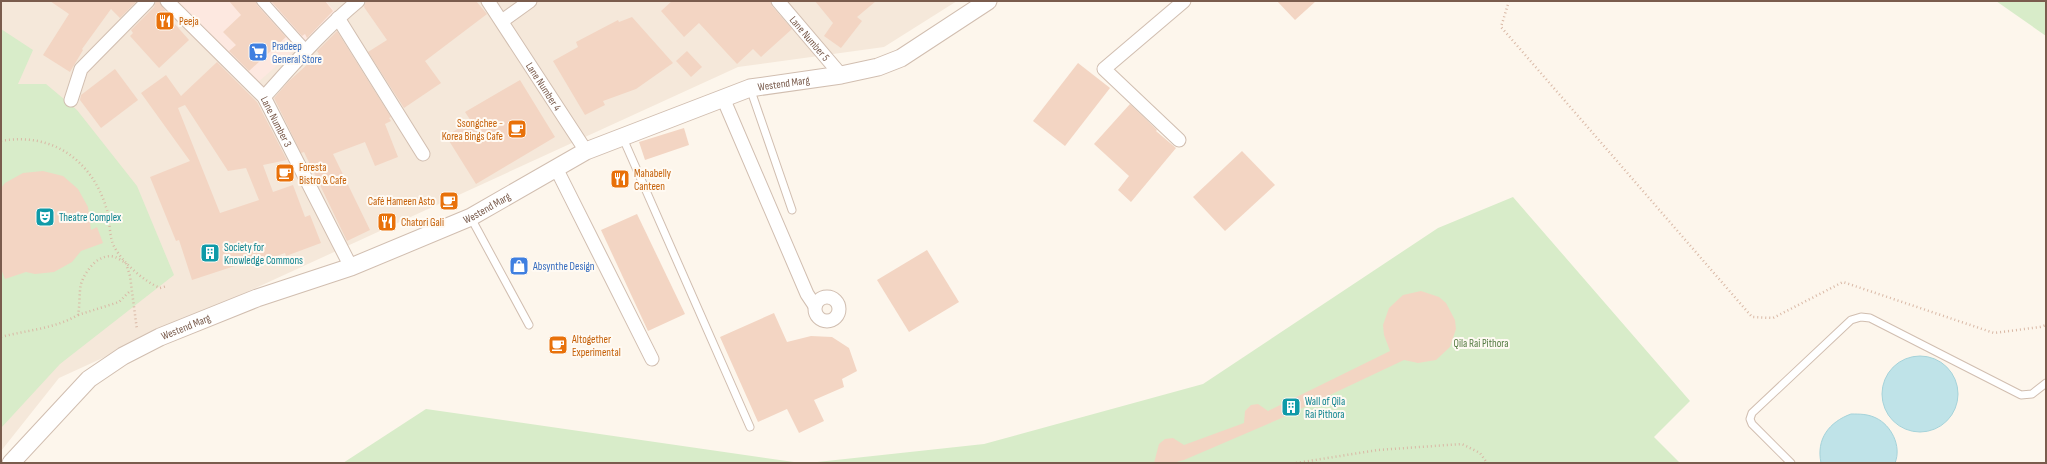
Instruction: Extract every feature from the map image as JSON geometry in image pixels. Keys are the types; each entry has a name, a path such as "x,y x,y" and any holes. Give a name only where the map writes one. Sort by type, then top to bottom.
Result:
{"street":[{"path":"71,100 81,68 148,1"},
{"name":"Lane Number 3","path":"167,1 264,97 351,267"},
{"path":"262,1 306,50"},
{"path":"264,97 306,50 338,18 358,1"},
{"name":"Lane Number 4","path":"488,1 586,151"},
{"path":"502,21 530,1"},
{"name":"Lane Number 5","path":"778,1 841,75"},
{"name":"Westend Marg","path":"11,463 89,379 123,356 160,337 257,298 351,267 471,217 586,151 622,136 750,88 841,75 878,67 901,58 988,1"},
{"path":"1179,140 1104,69 1184,1"},
{"path":"338,18 423,154"},
{"path":"723,98 807,294 815,306"},
{"path":"556,168 652,359"}],"lane":[{"path":"750,88 792,210"},
{"path":"622,136 750,427"},
{"path":"471,217 528,325"},
{"path":"1791,463 1752,424 1750,419 1752,414 1851,320 1861,317 1870,318 2021,396 2032,394 2046,383"}],"path":[{"path":"1508,1 1501,27 1752,317 1773,318 1843,282 1994,333 2046,325"},
{"path":"1,141 18,138 44,141 68,153 88,170 106,207 114,247 126,263 130,276 140,347"},
{"path":"78,315 81,301 81,284 88,268 100,259 113,256 126,263 151,284 160,288 168,286"},
{"path":"1,337 51,327 68,321 78,315 119,302 132,290"},
{"path":"1296,463 1378,450 1462,444 1480,453 1487,463"}],"shaded area":[{"path":"1,1 957,1 884,47 738,67 59,378 1,451"},
{"path":"169,1 326,1 336,13 256,84"}],"green space":[{"path":"1996,1 2046,1 2046,36"},
{"path":"1,29 33,50 18,84 46,84 77,110 137,186 174,275 60,364 1,428"},
{"name":"Qila Rai Pithora","path":"1513,197 1690,401 1654,437 1680,463 808,463 984,444 1203,384 1438,228"},
{"path":"426,409 801,463 343,463"}],"water":[{"path":"1912,356 1928,356 1941,362 1952,373 1958,386 1956,409 1941,426 1928,432 1912,432 1899,426 1884,409 1882,402 1882,386 1888,373 1905,358"},
{"path":"1851,414 1861,414 1876,418 1886,426 1894,437 1896,443 1897,456 1895,463 1821,463 1820,446 1826,432 1836,422"}],"building":[{"path":"50,1 137,1 120,18 111,9 82,49 83,50 70,72 43,55 69,14"},
{"path":"156,1 159,1 166,12 165,13 189,40 159,68 130,36 133,33 131,30 154,7"},
{"path":"229,1 256,1 257,5 286,37 249,71 229,51 236,45 223,32 241,15"},
{"path":"271,1 325,1 333,11 307,38 305,34 302,36"},
{"path":"366,1 476,1 487,14 425,61 441,83 404,108 368,52 387,40 364,7"},
{"path":"672,1 770,1 772,6 792,29 761,57 753,49 737,64 699,23 684,37 661,11"},
{"path":"815,1 876,1 857,17 862,21 841,48 824,36 833,23"},
{"path":"1277,1 1316,1 1295,20"},
{"path":"632,17 673,63 636,89 603,101 605,105 585,115 553,61 578,47 576,42 618,20 619,22"},
{"path":"337,31 391,117 389,118 391,121 385,124 398,157 375,166 365,142 333,154 370,230 347,241 304,152 301,153 274,98 289,81 319,54 317,51"},
{"path":"687,51 702,67 691,77 676,61"},
{"path":"217,62 257,102 287,160 263,165 273,192 293,185 305,217 310,215 321,243 286,256 285,253 254,264 253,260 192,280 179,240 176,241 150,177 190,161 141,93 166,75 181,96","holes":["185,105 228,171 246,168 259,200 220,213 178,108"]},
{"path":"1078,63 1110,88 1065,146 1033,121"},
{"path":"115,69 138,100 101,128 80,100 81,95"},
{"path":"520,80 555,137 476,184 446,136 471,121 465,112"},
{"path":"1130,104 1157,130 1156,131 1176,148 1131,202 1118,190 1129,176 1094,144"},
{"path":"684,128 689,145 645,160 639,142"},
{"path":"1242,151 1275,185 1225,231 1193,197"},
{"name":"Theatre Complex","path":"43,171 63,176 78,189 88,207 91,230 97,227 103,243 81,251 72,262 54,272 35,274 26,272 5,279 1,269 1,188 5,183 23,173"},
{"path":"637,214 685,314 648,331 601,230"},
{"path":"927,250 959,302 909,332 877,280"},
{"path":"1421,291 1439,297 1446,303 1455,320 1456,329 1450,347 1436,360 1418,363 1404,360 1277,420 1184,460 1173,463 1154,463 1159,444 1165,439 1173,438 1184,445 1244,423 1245,411 1251,405 1258,404 1268,411 1390,351 1384,335 1383,325 1389,308 1403,295"},
{"path":"774,313 787,342 811,336 832,337 849,348 857,371 842,379 844,387 814,400 824,421 799,433 787,409 758,422 720,337"}],"place":[{"name":"Peeja","path":"165,21"},
{"name":"Pradeep General Store","path":"258,52"},
{"name":"Ssongchee - Korea Bings Cafe","path":"517,129"},
{"name":"Foresta Bistro & Cafe","path":"285,173"},
{"name":"Mahabelly Canteen","path":"620,179"},
{"name":"Café Hameen Asto","path":"449,201"},
{"name":"Theatre Complex","path":"45,217"},
{"name":"Chatori Gali","path":"387,222"},
{"name":"Society for Knowledge Commons","path":"210,253"},
{"name":"Absynthe Design","path":"519,266"},
{"name":"Altogether Experimental","path":"558,345"},
{"name":"Wall of Qila Rai Pithora","path":"1291,407"}]}
